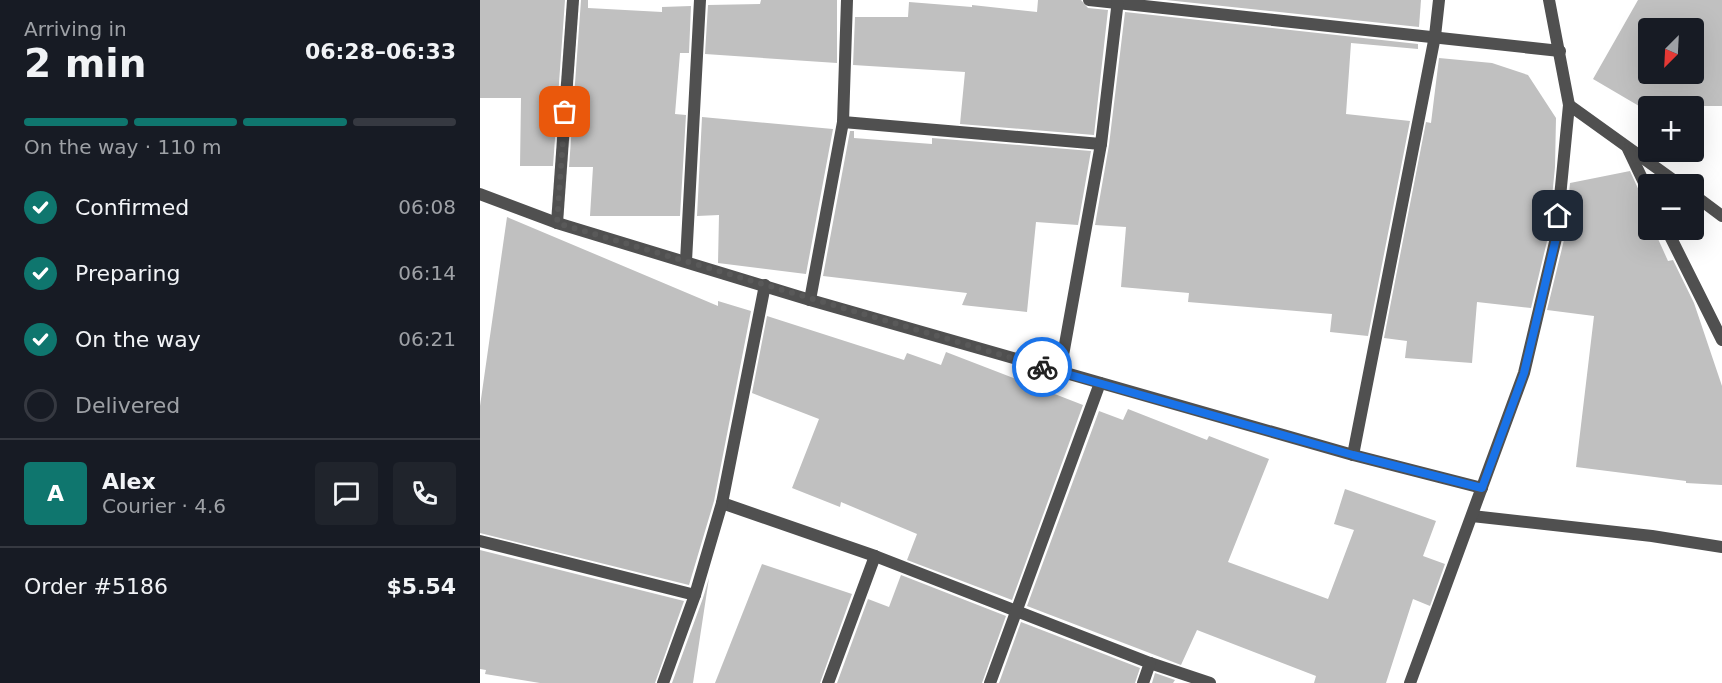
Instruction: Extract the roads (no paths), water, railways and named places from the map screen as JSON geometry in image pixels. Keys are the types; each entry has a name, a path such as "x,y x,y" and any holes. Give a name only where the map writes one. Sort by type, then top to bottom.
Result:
{"street":[{"path":"557,223 573,0"},
{"path":"686,261 700,0"},
{"path":"810,300 843,122 847,0"},
{"path":"1089,0 1560,51"},
{"path":"1353,455 1435,36 1439,0"},
{"path":"1410,683 1524,373 1556,238 1569,105 1549,0"},
{"path":"1060,372 1101,144 1118,2"},
{"path":"1569,105 1665,174"},
{"path":"843,122 1101,144"},
{"path":"1627,148 1640,174"},
{"path":"480,194 557,223 810,300 1353,455 1482,488"},
{"path":"1704,202 1722,216"},
{"path":"1672,240 1722,340"},
{"path":"663,683 694,595 722,503 765,285"},
{"path":"990,683 1100,383"},
{"path":"722,503 875,556 1150,663 1210,683"},
{"path":"1472,516 1652,536 1722,548"},
{"path":"480,541 694,595"},
{"path":"828,683 875,556"},
{"path":"1143,683 1150,663"}]}
